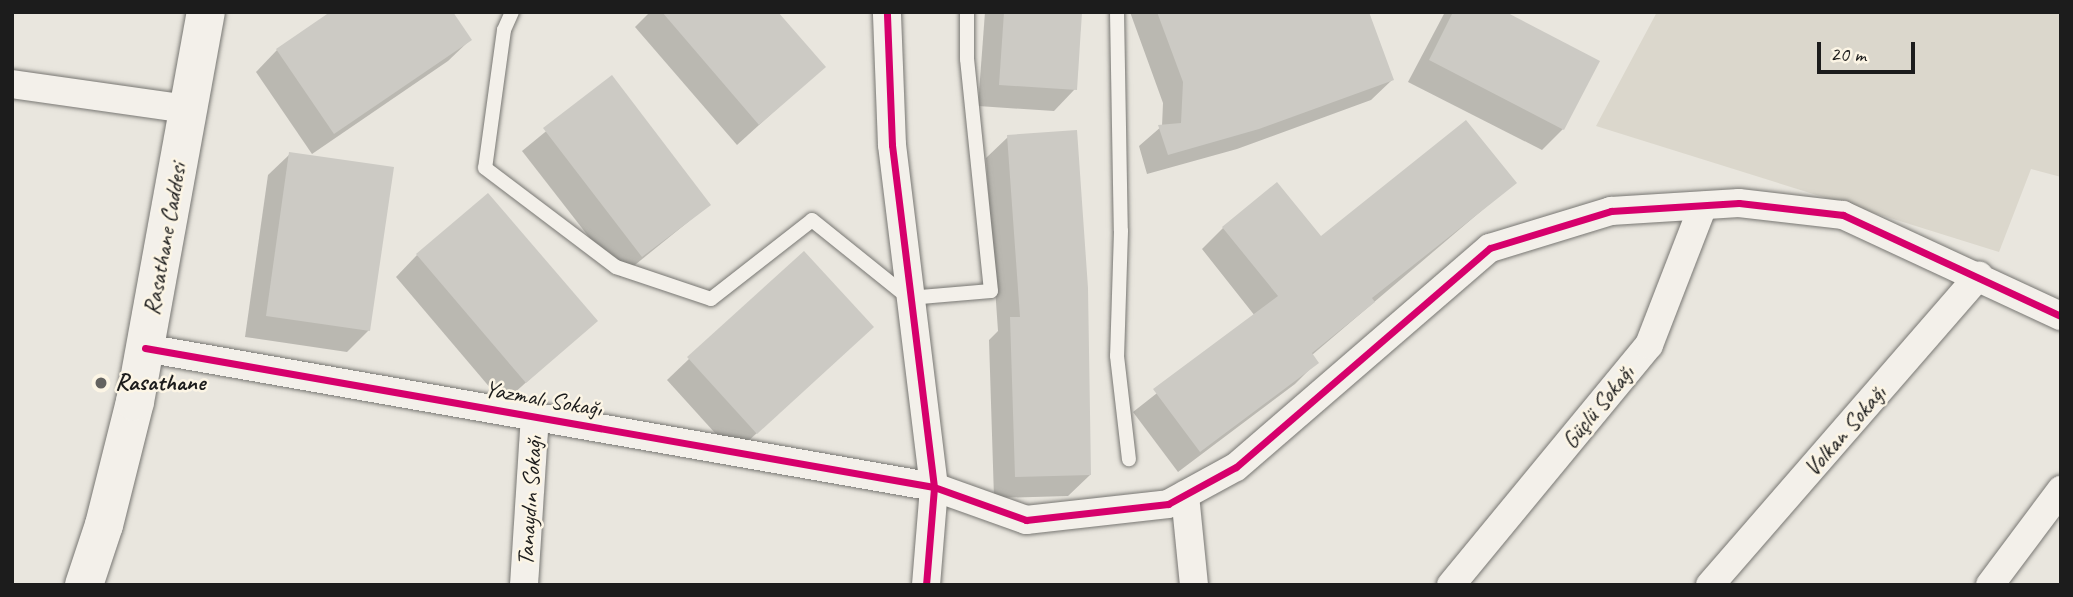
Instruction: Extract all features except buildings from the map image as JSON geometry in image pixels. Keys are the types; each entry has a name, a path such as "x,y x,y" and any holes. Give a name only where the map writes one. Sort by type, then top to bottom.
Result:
{"street":[{"name":"Rasathane Caddesi","path":"84,585 104,525 145,348 206,12"},
{"path":"887,12 892,145 934,487 926,585"},
{"path":"12,84 188,109"},
{"name":"Yazmalı Sokağı","path":"145,348 934,487 1026,520 1168,505 1236,467 1490,248 1611,211 1739,203 1843,215 2061,316"},
{"name":"Güçlü Sokağı","path":"1451,585 1649,345 1703,205"},
{"name":"Volkan Sokağı","path":"1710,585 1979,276"},
{"name":"Tanaydın Sokağı","path":"524,585 535,417"},
{"path":"1990,585 2061,489"},
{"path":"1185,495 1194,585"}],"lane":[{"path":"512,12 504,30 485,168 615,267 711,299 812,220 909,298 991,291 967,59 967,12"},
{"path":"1117,12 1121,231 1117,356 1129,459"}],"shaded area":[{"path":"1657,12 2061,12 2061,177 2031,169 1999,252 1596,126"}],"cycle path":[{"path":"145,348 934,487 892,145 887,12"},
{"path":"926,585 934,487 1026,520 1168,504 1236,467 1490,248 1611,211 1739,203 1843,215 2061,316"}],"place":[{"name":"Rasathane","path":"101,383"}]}
